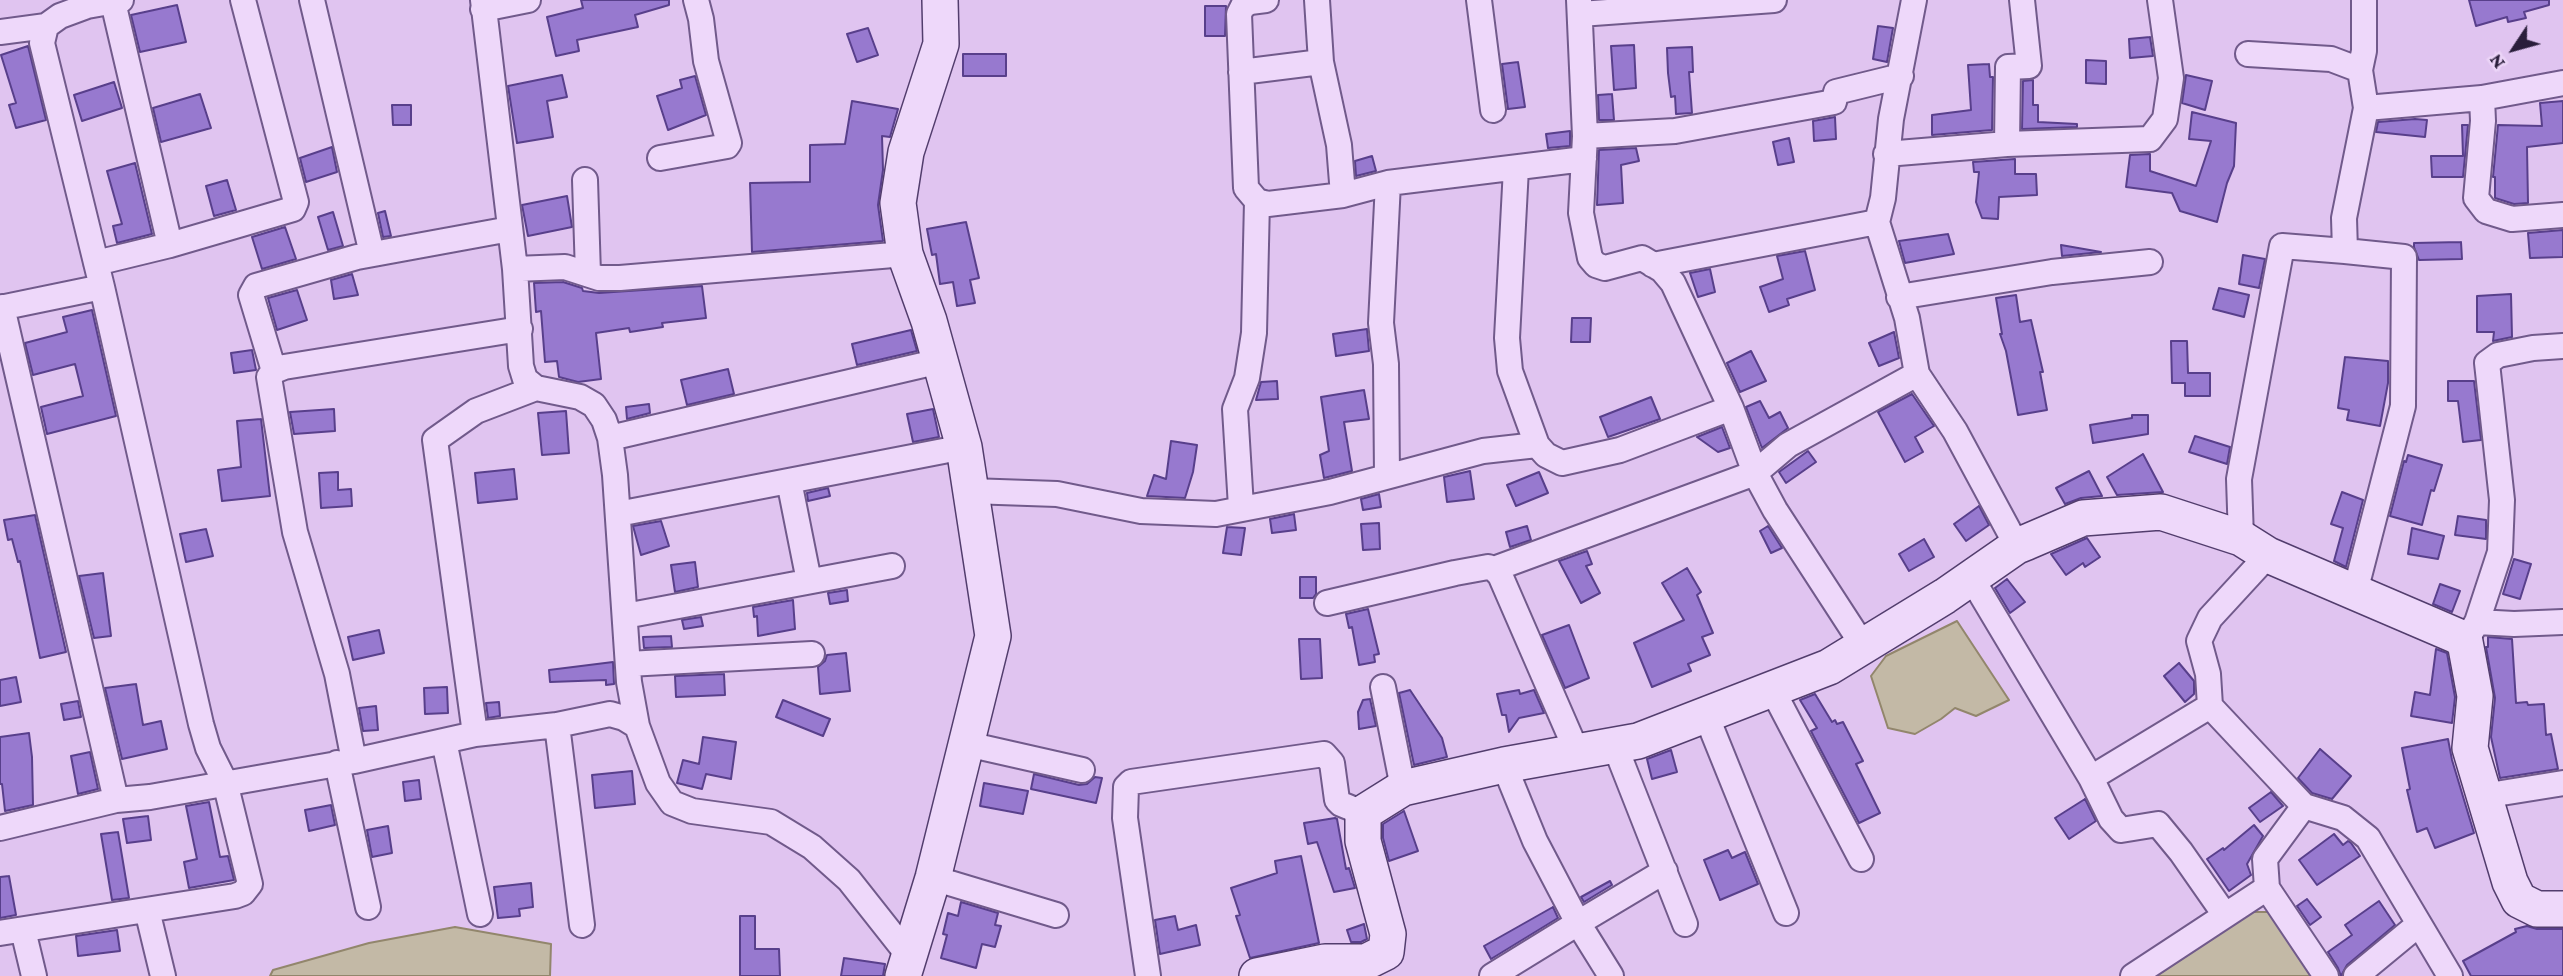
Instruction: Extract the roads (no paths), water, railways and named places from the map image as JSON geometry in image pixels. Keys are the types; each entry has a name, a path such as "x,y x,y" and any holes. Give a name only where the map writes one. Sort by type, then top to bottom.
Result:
{"street":[{"path":"96,263 170,245 293,209 296,202 243,0"},
{"path":"312,0 372,254"},
{"path":"528,0 483,5 515,268 521,366 525,379 536,388 580,397 594,405 604,420 610,438 628,664 637,726 658,783 672,803 692,811 771,821 812,847 849,880 906,966"},
{"path":"660,158 727,146 729,143 706,61 696,0"},
{"path":"906,966 933,878 993,636 964,447 929,321 905,254 898,203 906,152 941,44 940,0"},
{"path":"1266,0 1250,2 1243,6 1240,13 1247,188 1257,201 1268,204 1343,195 1388,183 1516,168 1585,147 1834,102 1836,92 1901,76"},
{"path":"1317,0 1321,62 1339,145 1343,195"},
{"path":"1479,0 1493,110"},
{"path":"1774,0 1580,7 1585,147 1581,212 1590,258 1595,265 1605,268 1642,258 1662,270 1673,283 1731,408 1755,473 1775,510 1864,647"},
{"path":"1914,0 1886,155 1883,198 1877,222 1907,318 1917,374 1955,431 2017,546"},
{"path":"2007,144 2008,67 2029,66 2022,0"},
{"path":"1886,155 2007,144 2150,139 2165,119 2171,78 2160,0"},
{"path":"2345,251 2344,218 2366,108 2360,70 2364,51 2364,0"},
{"path":"0,32 46,26 87,3 117,1 170,245"},
{"path":"34,976 12,932 235,896 243,893 250,884 225,782 208,748 201,724 102,287 42,43 46,26"},
{"path":"2248,54 2331,59 2360,70"},
{"path":"1241,72 1321,62"},
{"path":"2366,108 2482,98 2563,83"},
{"path":"2482,98 2483,121 2476,198 2486,211 2512,219 2563,215"},
{"path":"1516,168 1507,338 1510,371 1537,445 1546,455 1562,463 1620,450 1731,408"},
{"path":"585,180 588,274"},
{"path":"1387,476 1386,364 1381,323 1388,183"},
{"path":"1241,508 1235,409 1247,378 1254,333 1257,201"},
{"path":"1653,265 1877,222"},
{"path":"274,371 251,295 251,290 256,286 372,254 510,229"},
{"path":"2355,592 2403,406 2404,257 2282,246 2239,479 2254,546 2199,641 2208,674 2210,706 2304,806 2343,818 2368,838 2450,976"},
{"path":"515,268 565,267 599,278 620,278 905,254"},
{"path":"1899,297 2052,272 2150,261"},
{"path":"102,287 1,307 116,800"},
{"path":"368,907 345,762 337,674 295,532 269,377 274,371 284,367 520,329"},
{"path":"2563,346 2533,348 2498,355 2487,363 2502,499 2500,552 2471,632 2475,696 2470,748 2510,882 2519,900 2537,909 2563,909"},
{"path":"610,438 940,361"},
{"path":"1494,569 1755,473 1798,439 1917,374"},
{"path":"475,734 435,440 476,411 536,388"},
{"path":"970,491 1057,495 1141,510 1216,514 1330,492 1483,451 1537,445"},
{"path":"618,514 964,447"},
{"path":"789,481 809,581"},
{"path":"1363,813 1403,788 1504,765 1638,741 1829,667 1972,579 2017,546 2082,518 2161,512 2254,546 2355,592 2471,632 2514,624 2563,622"},
{"path":"625,616 892,566"},
{"path":"1327,603 1455,573 1488,567 1494,569 1500,575 1577,752"},
{"path":"1972,579 2091,778 2111,819 2121,830 2158,824 2225,915"},
{"path":"628,664 812,654"},
{"path":"1383,687 1403,788"},
{"path":"1772,689 1861,859"},
{"path":"2091,778 2210,706"},
{"path":"0,828 116,800 150,797 345,762 475,734 557,725 610,714 637,726"},
{"path":"1706,715 1786,913"},
{"path":"557,725 582,925"},
{"path":"444,741 480,914"},
{"path":"967,744 1082,770"},
{"path":"1615,746 1685,924"},
{"path":"1148,976 1125,818 1126,787 1131,782 1324,754 1332,763 1337,800 1363,813"},
{"path":"1504,765 1535,841 1578,923 1611,976"},
{"path":"2483,796 2563,783"},
{"path":"2304,806 2265,859 2267,888 2326,976"},
{"path":"1257,976 1325,962 1369,969 1386,952 1388,934 1363,841 1363,813"},
{"path":"1492,976 1665,871"},
{"path":"933,878 1056,915"},
{"path":"2133,976 2267,888"},
{"path":"147,910 163,976"},
{"path":"2356,976 2419,924"}]}
